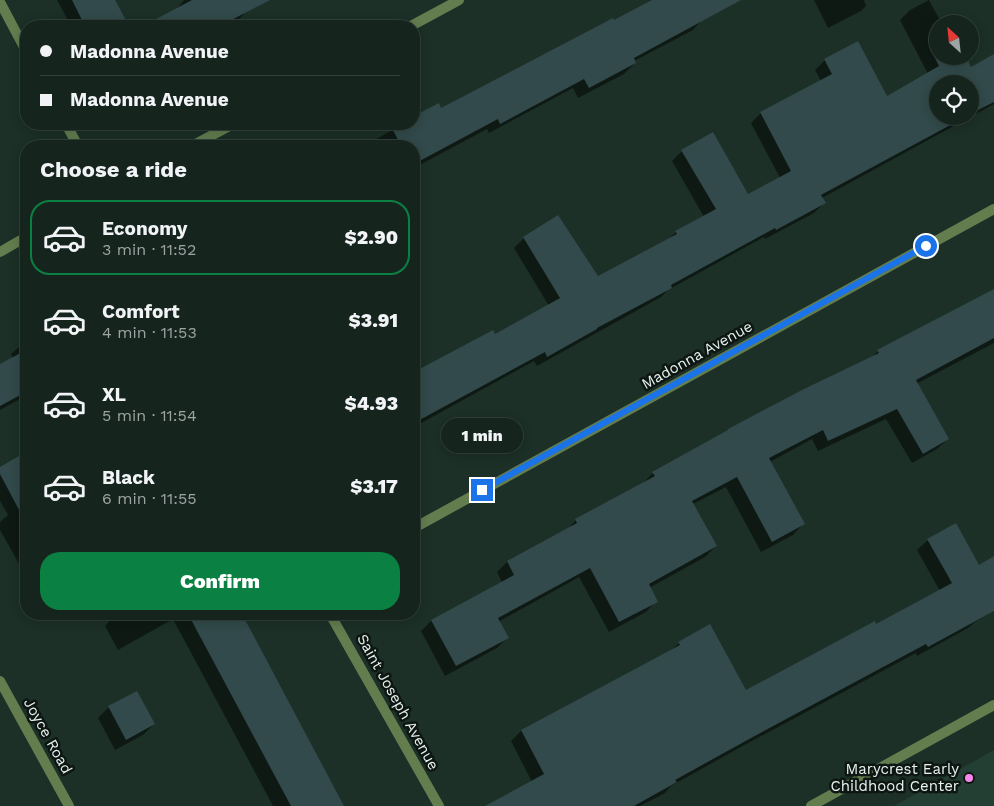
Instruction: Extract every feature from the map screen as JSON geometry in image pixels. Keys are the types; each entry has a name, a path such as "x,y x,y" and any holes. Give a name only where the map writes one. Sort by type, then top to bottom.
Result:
{"street":[{"path":"420,21 459,0"},
{"path":"0,2 20,40"},
{"path":"203,140 222,130"},
{"name":"Madonna Avenue","path":"420,525 994,209"},
{"path":"0,252 20,240"},
{"name":"Saint Joseph Avenue","path":"333,620 439,806"},
{"name":"Joyce Road","path":"0,681 69,806"},
{"path":"810,806 994,705"}],"shaded area":[{"name":"Marycrest Early Childhood Center","path":"994,750 994,806 894,806"}],"building":[{"path":"72,0 115,0 126,20 82,20"},
{"path":"192,0 270,0 232,20 154,20"},
{"path":"652,0 741,0 634,58 636,63 589,88 584,79 500,124 498,119 420,161 420,140 398,140 393,130 420,130 420,113 439,103 441,108 613,18 614,20"},
{"path":"858,41 887,96 938,65 970,65 971,67 979,65 979,62 994,54 994,102 979,110 979,75 929,75 929,125 950,125 821,195 826,203 776,230 775,228 671,285 672,288 547,357 545,352 420,420 420,369 493,330 495,334 560,298 523,237 558,215 598,276 677,234 675,231 716,209 681,150 713,132 748,194 791,171 760,112 832,74 824,59"},
{"path":"994,289 994,338 916,380 949,439 923,454 897,409 828,441 823,430 769,458 805,524 772,542 737,477 692,501 717,546 649,584 658,602 619,622 590,568 498,618 509,638 456,666 431,620 514,575 507,561 577,523 575,519 655,476 652,472 728,429 804,389 879,353 877,350"},
{"path":"20,353 20,395 0,406 0,364"},
{"path":"20,455 20,512 0,474 0,467"},
{"path":"956,523 979,565 994,556 994,611 928,647 926,644 751,738 675,780 677,782 634,806 485,806 544,774 521,730 680,645 678,642 710,624 746,690 875,621 876,624 952,583 927,539"},
{"path":"191,620 245,620 344,806 291,806"},
{"path":"137,691 155,724 126,740 108,706"}],"place":[{"name":"Marycrest Early Childhood Center","path":"969,778"}],"route":[{"path":"482,490 926,246"}]}
